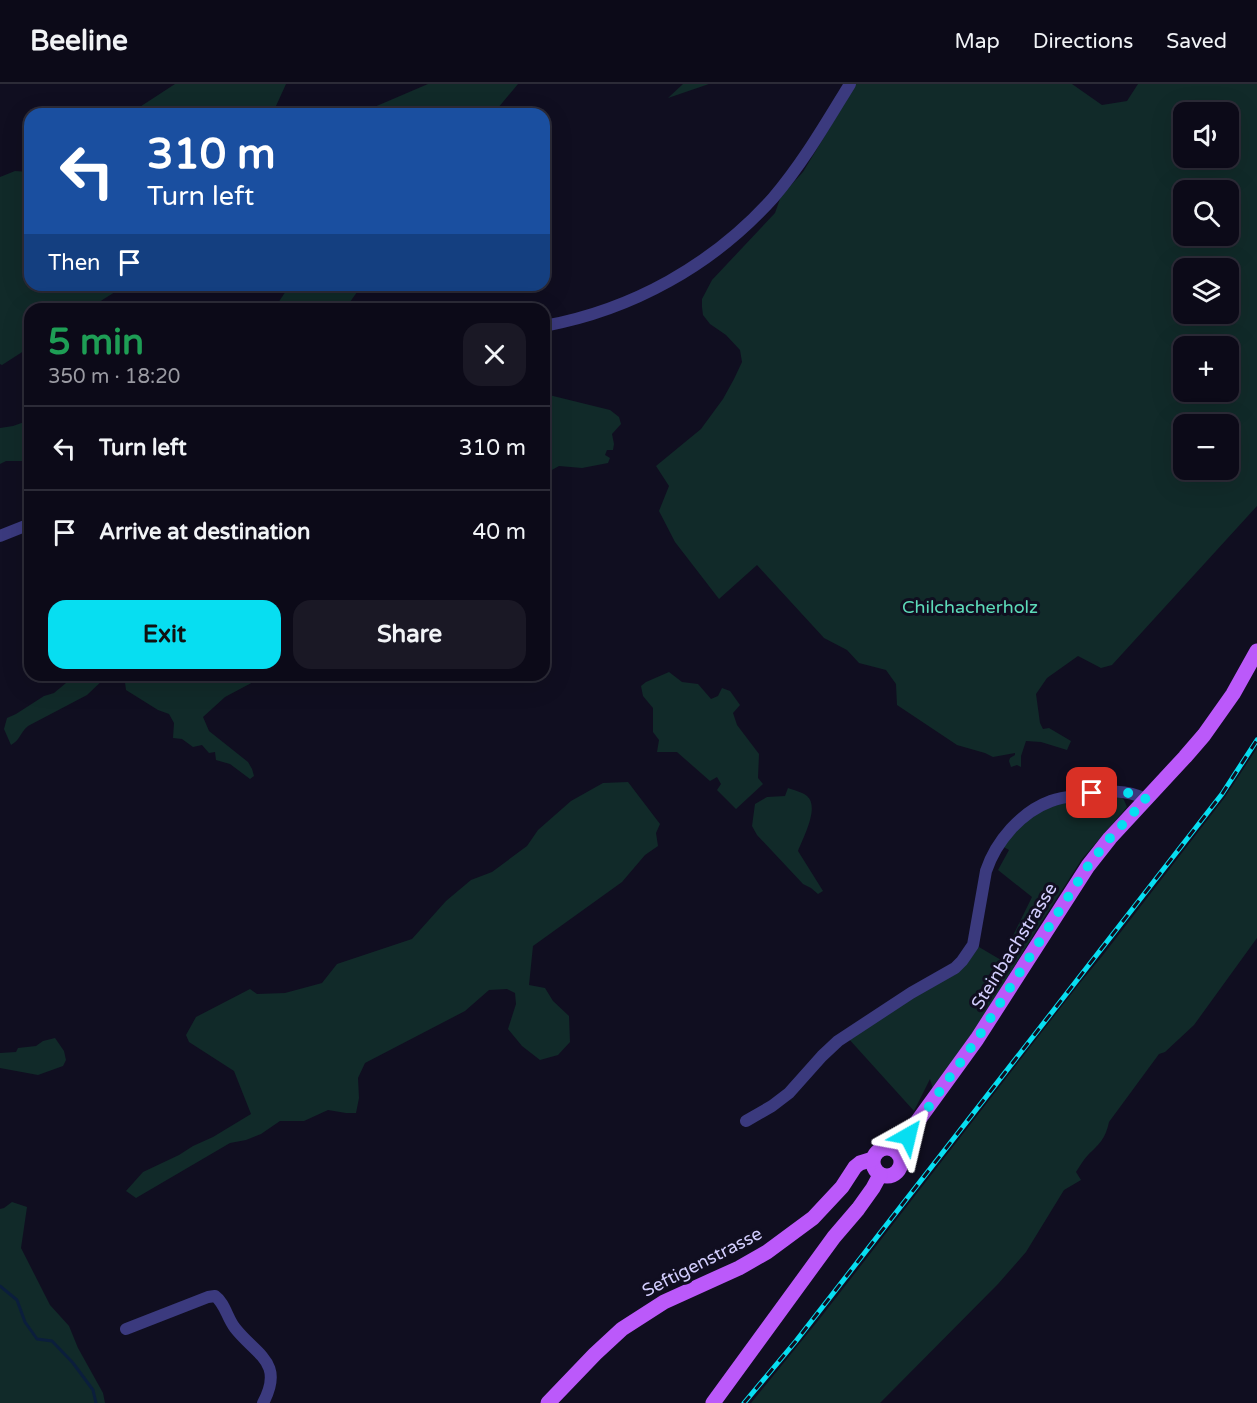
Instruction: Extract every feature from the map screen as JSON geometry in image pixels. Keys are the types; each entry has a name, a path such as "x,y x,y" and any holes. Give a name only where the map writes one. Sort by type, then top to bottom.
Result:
{"main road":[{"name":"Steinbachstrasse","path":"713,1403 824,1250 858,1209 880,1175 889,1176 897,1172 900,1159 896,1151 977,1039 1088,866 1110,838 1214,722 1257,651"},
{"path":"880,1175 874,1168 873,1159 877,1152 884,1148 896,1151"},
{"name":"Seftigenstrasse","path":"549,1403 622,1329 664,1302 739,1268 767,1252 813,1218 842,1187 855,1167 873,1159"}],"street":[{"path":"550,325 594,314 630,301 679,275 717,250 743,228 788,179 821,132 850,84"},
{"path":"0,536 24,526"},
{"path":"746,1120 772,1107 789,1093 838,1041 911,993 946,974 962,961 973,945 989,861 1004,838 1022,819 1050,801 1068,797 1119,791 1146,799"},
{"path":"126,1329 215,1296 222,1303 235,1329 267,1364 271,1375 268,1394 263,1403"}],"green space":[{"path":"175,84 286,84 277,108 138,108"},
{"path":"428,84 518,84 498,108 372,108"},
{"path":"683,84 709,84 668,98"},
{"name":"Chilchacherholz","path":"856,84 1072,84 1102,105 1127,101 1138,84 1257,84 1257,506 1112,665 1101,668 1078,656 1047,678 1036,694 1040,723 1043,729 1049,728 1071,741 1067,750 1041,742 1026,741 1021,756 1021,767 1017,765 1011,767 1009,761 1015,753 993,757 957,745 897,705 896,684 886,670 859,663 847,650 824,638 757,565 719,599 675,542 659,511 669,486 656,466 701,429 723,399 742,362 740,350 703,315 702,299 712,280 775,213 781,196 803,172"},
{"path":"15,171 24,172 24,291 116,291 98,303 24,303 24,351 2,365 0,364 0,177"},
{"path":"286,291 358,291 349,303 278,303"},
{"path":"550,395 610,410 619,417 621,424 612,434 613,450 607,450 605,455 610,458 608,463 582,468 559,466 550,471"},
{"path":"24,422 24,461 6,461 0,464 0,428"},
{"path":"669,672 682,682 698,684 711,699 718,696 722,688 730,691 740,705 733,713 737,725 759,754 758,778 763,784 736,809 717,790 721,784 717,777 710,781 677,752 657,752 659,740 653,732 653,708 643,696 641,686"},
{"path":"76,681 102,681 87,695 28,726 17,741 11,745 4,729 7,718 44,696 54,693 66,683"},
{"path":"125,681 255,681 225,697 203,717 209,731 248,762 254,776 250,779 230,764 216,760 215,752 209,753 202,745 193,747 182,739 173,738 174,723 169,714 158,710 126,690"},
{"path":"1257,748 1257,938 1194,1025 1165,1052 1159,1054 1109,1122 1101,1141 1076,1172 1081,1180 1064,1190 1026,1252 998,1284 880,1403 751,1403 821,1317 1103,955 1225,797"},
{"path":"628,782 660,824 656,833 658,846 645,855 622,882 533,946 529,985 545,988 553,1001 569,1016 570,1042 558,1055 540,1060 522,1046 508,1029 516,1004 515,993 507,989 489,990 465,1011 365,1063 358,1078 359,1098 356,1113 328,1110 304,1121 280,1121 261,1134 230,1143 136,1198 126,1191 143,1172 213,1137 251,1114 234,1071 189,1042 186,1035 196,1017 250,989 257,994 285,993 322,983 337,964 412,939 446,901 471,880 492,872 527,846 538,830 571,801 603,783"},
{"path":"788,788 807,796 811,801 809,823 798,851 823,891 818,894 803,884 757,835 752,826 755,804 767,797 785,796"},
{"path":"1120,796 1127,807 1082,859 983,1018 933,1089 930,1079 914,1111 848,1038 964,966 979,947 1001,960 1032,897 998,870 1009,850 1002,846 1025,821 1039,811 1061,803"},
{"path":"55,1038 64,1051 66,1060 63,1066 38,1075 0,1068 0,1053 16,1052 18,1048 36,1046 43,1041"},
{"path":"12,1202 27,1207 21,1248 50,1305 69,1326 78,1348 103,1393 105,1403 0,1403 0,1209"}],"waterway":[{"path":"0,1286 17,1300 25,1322 37,1339 52,1341 73,1363 93,1390 96,1403"}],"railway":[{"path":"744,1403 796,1341 1222,794 1257,740"}],"route":[{"path":"908,1136 977,1039 1088,866 1146,799 1119,791 1092,793"}]}
